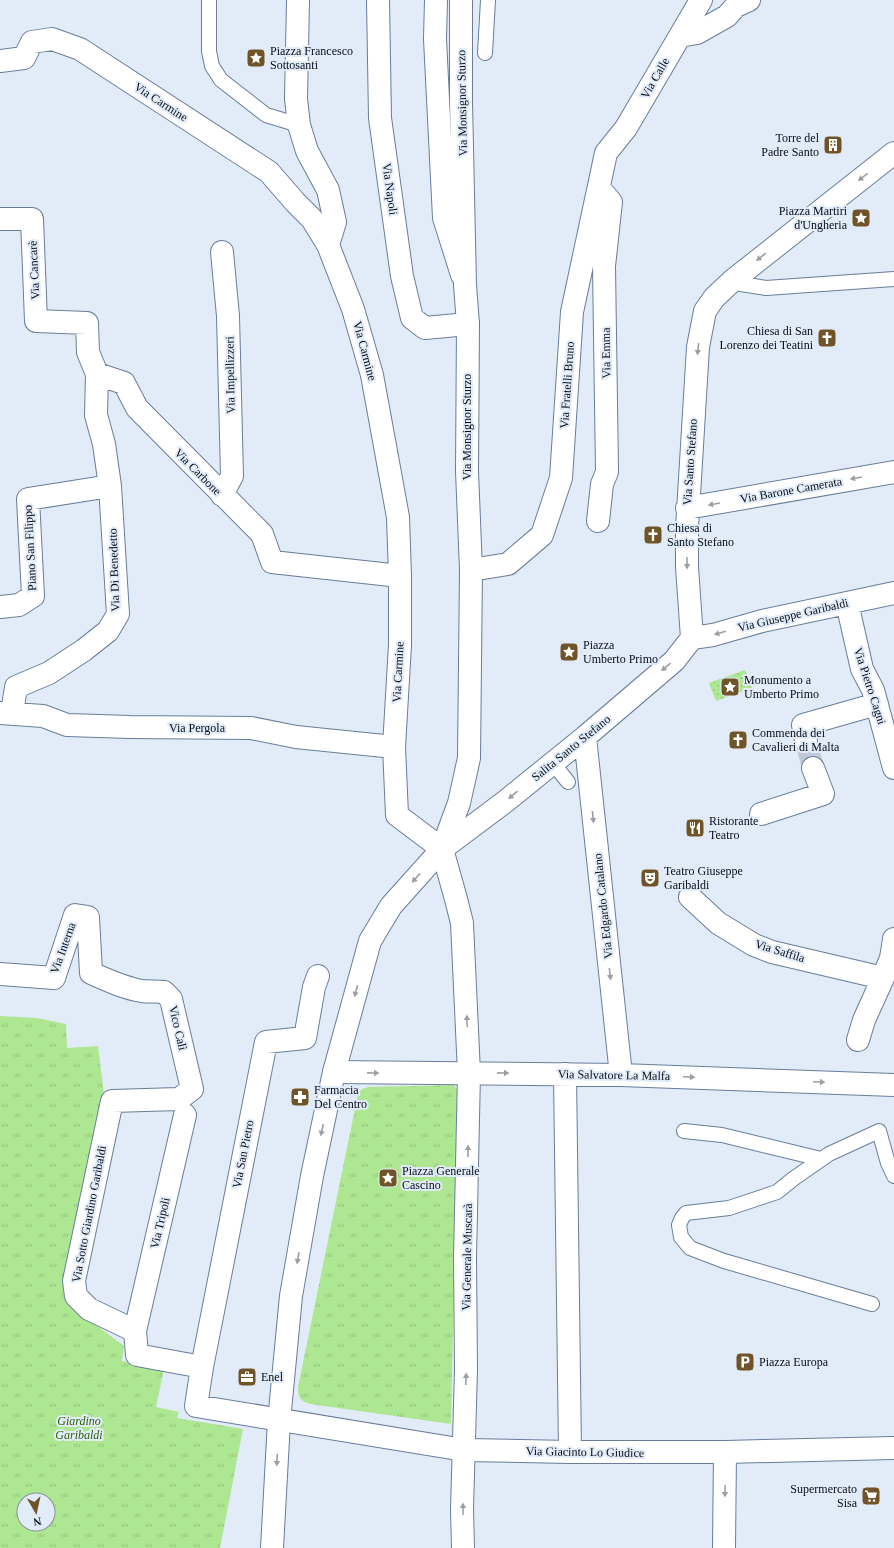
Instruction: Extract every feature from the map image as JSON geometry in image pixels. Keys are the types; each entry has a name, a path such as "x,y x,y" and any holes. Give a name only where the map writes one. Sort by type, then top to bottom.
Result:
{"street":[{"path":"298,0 296,99 299,125 307,152 328,190 335,222 328,245"},
{"name":"Via Napoli","path":"378,0 380,118 402,276 412,318 425,328 468,324"},
{"path":"436,0 435,39 444,218 465,285"},
{"name":"Via Monsignor Sturzo","path":"442,849 459,803 469,758 471,570 467,471 468,324 465,285 461,102 461,0"},
{"name":"Via Calle","path":"606,153 626,128 701,0"},
{"path":"680,36 697,33 727,16 736,6 748,0"},
{"name":"Via Carmine","path":"0,61 24,58 32,42 52,39 80,49 269,172 312,219 328,245 353,309 372,375 398,517 400,645 394,747 397,815 442,849"},
{"name":"Via Fratelli Bruno","path":"471,570 508,564 542,535 560,478 572,312 606,153"},
{"path":"732,281 894,153"},
{"name":"Via Emma","path":"598,521 602,484 607,472 604,266 611,202 599,188"},
{"name":"Via Cancarè","path":"0,219 32,219 36,321 87,323 88,352 97,374"},
{"name":"Via Impellizzeri","path":"222,252 228,316 232,476 222,495"},
{"name":"Via Santo Stefano","path":"692,638 687,567 687,508 698,347 705,311 714,298 732,281"},
{"name":"Via Carbone","path":"97,374 124,383 136,408 262,534 272,562 400,576"},
{"name":"Via Di Benedetto","path":"6,713 16,687 49,673 84,650 108,631 118,614 110,486 104,444 96,415 97,374"},
{"name":"Via Barone Camerata","path":"687,508 894,472"},
{"name":"Piano San Filippo","path":"0,607 19,605 33,596 28,499 110,486"},
{"name":"Via Giuseppe Garibaldi","path":"692,638 713,635 762,621 894,593"},
{"name":"Via Pietro Cagni","path":"847,603 862,669 873,690 894,768"},
{"name":"Salita Santo Stefano","path":"442,849 506,801 552,762 585,737 674,661 692,638"},
{"path":"804,733 877,704"},
{"name":"Via Pergola","path":"6,713 42,716 67,725 251,728 296,737 394,747"},
{"name":"Via Edgardo Catalano","path":"585,737 584,793 621,1075"},
{"path":"761,814 823,794 813,768"},
{"path":"272,1548 279,1421 291,1296 312,1176 334,1072 370,940 391,906 442,849"},
{"name":"Via Generale Muscarà","path":"442,849 462,923 469,1073 463,1548"},
{"name":"Via Saffila","path":"690,897 718,923 754,945 772,952 884,978"},
{"name":"Via Interna","path":"0,974 54,978 75,915"},
{"name":"Vico Calì","path":"75,915 88,917 91,973 117,984 142,991 164,992 171,999 192,1089"},
{"path":"858,1040 864,1020 884,978 891,958 894,939"},
{"name":"Via San Pietro","path":"202,1368 266,1042 305,1038 314,987 318,976"},
{"name":"Via Salvatore La Malfa","path":"334,1072 621,1075 894,1085"},
{"path":"565,1074 570,1452"},
{"name":"Via Sotto Giardino Garibaldi","path":"135,1331 89,1309 76,1296 74,1281 112,1101 179,1099 192,1089"},
{"name":"Via Tripoli","path":"135,1331 185,1116"},
{"path":"135,1331 137,1355 202,1368 196,1406 279,1421"},
{"name":"Via Giacinto Lo Giudice","path":"279,1421 464,1450 725,1452 894,1448"},
{"path":"724,1548 725,1452"}],"lane":[{"path":"209,0 208,51 212,66 221,80 266,115 299,125"},
{"path":"485,53 488,0"},
{"path":"732,281 766,288 894,279"},
{"path":"552,762 568,782"},
{"path":"684,1131 722,1135 821,1159"},
{"path":"872,1304 724,1261 690,1248 681,1237 680,1225 682,1218 686,1213 729,1208 777,1192 829,1154 879,1131 888,1163 894,1176"}],"green space":[{"path":"745,670 752,688 716,701 709,683"},
{"name":"Giardino Garibaldi","path":"0,1016 37,1018 66,1024 67,1048 98,1046 104,1094 100,1123 66,1294 73,1308 124,1346 122,1361 164,1369 156,1407 179,1412 177,1418 243,1429 220,1548 0,1548"},
{"path":"454,1085 458,1091 451,1424 307,1403 300,1398 298,1387 358,1094 362,1089 368,1087"}],"tunnel":[{"path":"806,741 813,768"}],"place":[{"name":"Piazza Francesco Sottosanti","path":"256,58"},
{"name":"Torre del Padre Santo","path":"833,145"},
{"name":"Piazza Martiri d'Ungheria","path":"861,218"},
{"name":"Chiesa di San Lorenzo dei Teatini","path":"827,338"},
{"name":"Chiesa di Santo Stefano","path":"653,535"},
{"name":"Piazza Umberto Primo","path":"569,652"},
{"name":"Monumento a Umberto Primo","path":"730,687"},
{"name":"Commenda dei Cavalieri di Malta","path":"738,740"},
{"name":"Ristorante Teatro","path":"695,828"},
{"name":"Teatro Giuseppe Garibaldi","path":"650,878"},
{"name":"Farmacia Del Centro","path":"300,1097"},
{"name":"Piazza Generale Cascino","path":"388,1178"},
{"name":"Piazza Europa","path":"745,1362"},
{"name":"Enel","path":"247,1377"},
{"name":"Supermercato Sisa","path":"871,1496"}]}
